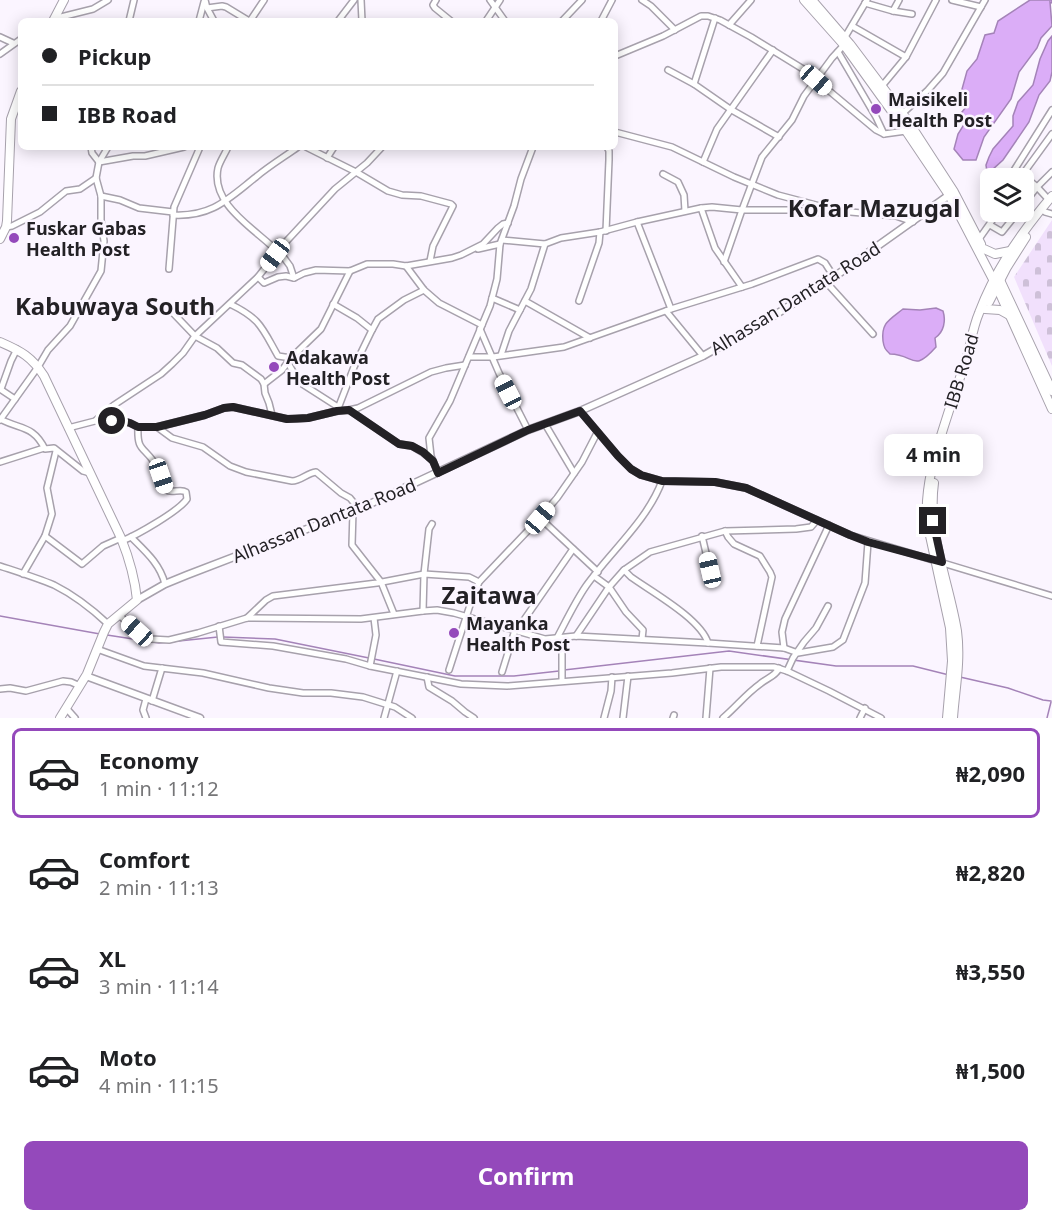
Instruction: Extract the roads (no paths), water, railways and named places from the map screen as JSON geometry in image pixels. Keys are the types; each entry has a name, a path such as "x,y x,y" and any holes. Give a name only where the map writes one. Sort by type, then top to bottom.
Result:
{"main road":[{"path":"59,18 64,0"},
{"path":"804,0 844,41 952,193 1052,391"},
{"path":"812,0 903,113 979,239 1009,315 1052,409"},
{"path":"0,239 6,227 5,193 11,119 18,99"},
{"name":"IBB Road","path":"953,688 955,671 950,621 927,512 929,479 982,304 1026,237 1048,213 1051,200"},
{"name":"IBB Road","path":"938,561 933,521 934,480 978,329 1010,251 1029,223 1051,200"},
{"path":"984,249 999,255 1010,251"},
{"path":"986,309 1000,310 1009,315"},
{"path":"0,342 17,349 33,360 44,376 122,540 131,568 137,600 108,624 81,686 60,718"},
{"path":"947,718 953,688"},
{"path":"953,688 953,718"}],"street":[{"path":"62,18 93,9 108,0"},
{"path":"130,18 134,0"},
{"path":"205,0 212,18"},
{"path":"200,18 205,0"},
{"path":"252,18 264,0"},
{"path":"340,18 354,0"},
{"path":"361,0 362,18"},
{"path":"436,0 433,5 447,18"},
{"path":"490,0 503,18"},
{"path":"488,18 500,0"},
{"path":"565,18 582,0"},
{"path":"603,18 612,0"},
{"path":"642,0 675,30"},
{"path":"729,25 751,0"},
{"path":"893,11 899,0"},
{"path":"882,86 906,57 936,0"},
{"path":"952,0 981,7"},
{"path":"903,113 943,73 985,0"},
{"path":"724,262 762,157 792,120 804,96 838,52 866,2 893,11 912,14"},
{"path":"207,8 222,6 244,18"},
{"path":"618,55 701,16 708,16 729,25 803,69 865,122 884,134 906,131"},
{"path":"694,84 715,18"},
{"path":"852,26 906,57"},
{"path":"0,36 13,44"},
{"path":"0,54 18,41"},
{"path":"703,162 717,129 773,50"},
{"path":"838,52 884,134"},
{"path":"668,70 779,137"},
{"path":"1016,168 1052,110"},
{"path":"618,133 672,147 751,185 778,195 839,211 896,216 913,222"},
{"path":"1026,168 1052,134"},
{"path":"92,150 99,162"},
{"path":"44,448 41,441 30,430 0,420 48,350 70,326 101,271 104,242 101,196 96,178 99,162 106,150"},
{"path":"99,162 171,150"},
{"path":"169,269 173,214 177,196 199,150"},
{"path":"227,150 218,170 218,187 236,215 278,252 290,266 294,278"},
{"path":"101,196 120,200 139,208 173,214 198,214 222,204 293,150"},
{"path":"312,150 388,191 447,201 453,206 433,246 430,261"},
{"path":"327,158 332,150"},
{"path":"95,421 114,405 161,374 183,353 195,336 258,277 327,198 379,150"},
{"path":"438,473 433,461 429,438 450,401 492,298 497,279 501,242 531,150"},
{"path":"579,301 603,231 608,150"},
{"path":"1034,190 1052,171"},
{"path":"663,174 678,182 684,195 685,211"},
{"path":"6,227 40,212 66,191 80,189 96,178"},
{"path":"1036,187 1051,200"},
{"name":"Alhassan Dantata Road","path":"137,600 165,584 356,510 528,430 580,411 703,356 775,315 834,277 952,193"},
{"path":"473,249 501,242 545,244 561,238 603,231 701,208 827,213 839,211"},
{"path":"701,208 715,248 742,287"},
{"path":"637,222 668,310 703,356"},
{"path":"979,239 992,222"},
{"path":"990,225 1002,232 1010,222"},
{"path":"258,277 264,283 278,277 294,278 316,270 350,271 368,264 406,266 452,258 483,244 503,224 508,223"},
{"path":"501,355 509,331 531,290 545,244"},
{"path":"469,357 493,357 564,347 818,259 825,263 834,277"},
{"path":"406,266 424,290 439,303 481,327 499,373 528,430"},
{"path":"264,384 282,370 321,329 350,271"},
{"path":"826,282 873,334"},
{"path":"337,409 354,367 378,319 404,300 424,290"},
{"path":"492,298 520,310"},
{"path":"525,301 590,339"},
{"path":"230,304 248,314 266,332 278,356 290,361 299,382 337,409"},
{"path":"333,304 372,330"},
{"path":"172,313 195,336 217,348 233,363 242,365 257,376 264,384 272,415"},
{"path":"15,399 1,389 17,349"},
{"path":"68,428 95,421 123,421 138,427 157,427 233,407 287,419 308,418 337,409 349,410 368,404 431,372 465,365"},
{"path":"349,410 399,444 412,446 433,461"},
{"path":"580,411 618,456 641,475 662,481 715,482 746,488 868,542 1052,596"},
{"path":"545,424 574,473"},
{"path":"45,536 82,564 103,546 131,537 183,504 188,496 186,492 166,490 157,465 139,445 138,427"},
{"path":"157,427 171,438 202,447 230,466 246,472 292,481 298,481 316,472 350,498 356,510 352,545 381,582 394,614"},
{"path":"449,670 479,582 557,498 582,462 597,433"},
{"path":"0,462 44,448 52,448 90,474"},
{"path":"23,574 45,536 52,510 47,488 56,451"},
{"path":"562,679 559,638 586,586 653,500 662,481"},
{"path":"540,518 609,587 626,612 643,630 642,639"},
{"path":"576,636 609,587 624,570 650,552 725,531 796,530 811,527 817,520"},
{"path":"423,611 424,574 429,529 432,524"},
{"path":"784,648 782,632 785,619 829,525"},
{"path":"725,531 734,544 760,556 772,577 757,646"},
{"path":"702,536 710,570"},
{"path":"131,537 154,559 165,584"},
{"path":"119,615 137,631 151,639 169,640 247,618 361,619 437,610 545,639 576,636 757,646 784,648 796,655 833,647 843,640 865,583 868,542"},
{"path":"502,672 516,630 573,549"},
{"path":"0,566 53,585 93,610 108,624"},
{"path":"624,570 692,619 704,632 708,643"},
{"path":"247,618 273,596 424,574 469,577 479,582"},
{"path":"787,671 828,606"},
{"path":"370,662 376,635 374,618"},
{"path":"219,626 220,639 370,662 397,671 461,684 507,686 562,679 672,673 721,666 779,668 865,708 881,718"},
{"path":"99,645 144,666 203,673 303,693 331,693 363,697 396,707 412,718"},
{"path":"146,718 143,710 162,668"},
{"path":"706,718 710,668"},
{"path":"723,718 748,692 777,674 779,668"},
{"path":"384,718 397,671"},
{"path":"86,676 200,718"},
{"path":"623,718 628,676"},
{"path":"427,677 429,687 474,718"},
{"path":"604,718 612,677"},
{"path":"0,689 26,691 67,681 81,686"},
{"path":"860,718 865,708"},
{"path":"67,710 75,718"}],"waterway":[{"path":"0,616 100,634"},
{"path":"107,635 159,643 218,637"},
{"path":"223,637 275,639 369,658"},
{"path":"564,670 729,651 836,666 913,666 949,675"},
{"path":"374,659 455,676 514,676 559,671"},
{"path":"960,677 1051,701"},
{"path":"1047,718 1051,702"}],"place":[{"name":"Maisikeli Health Post","path":"876,109"},
{"name":"Fuskar Gabas Health Post","path":"14,238"},
{"name":"Adakawa Health Post","path":"274,367"},
{"name":"Mayanka Health Post","path":"454,633"}],"district":[{"name":"Kofar Mazugal","path":"874,207"},
{"name":"Kabuwaya South","path":"115,305"},
{"name":"Zaitawa","path":"489,594"}]}
